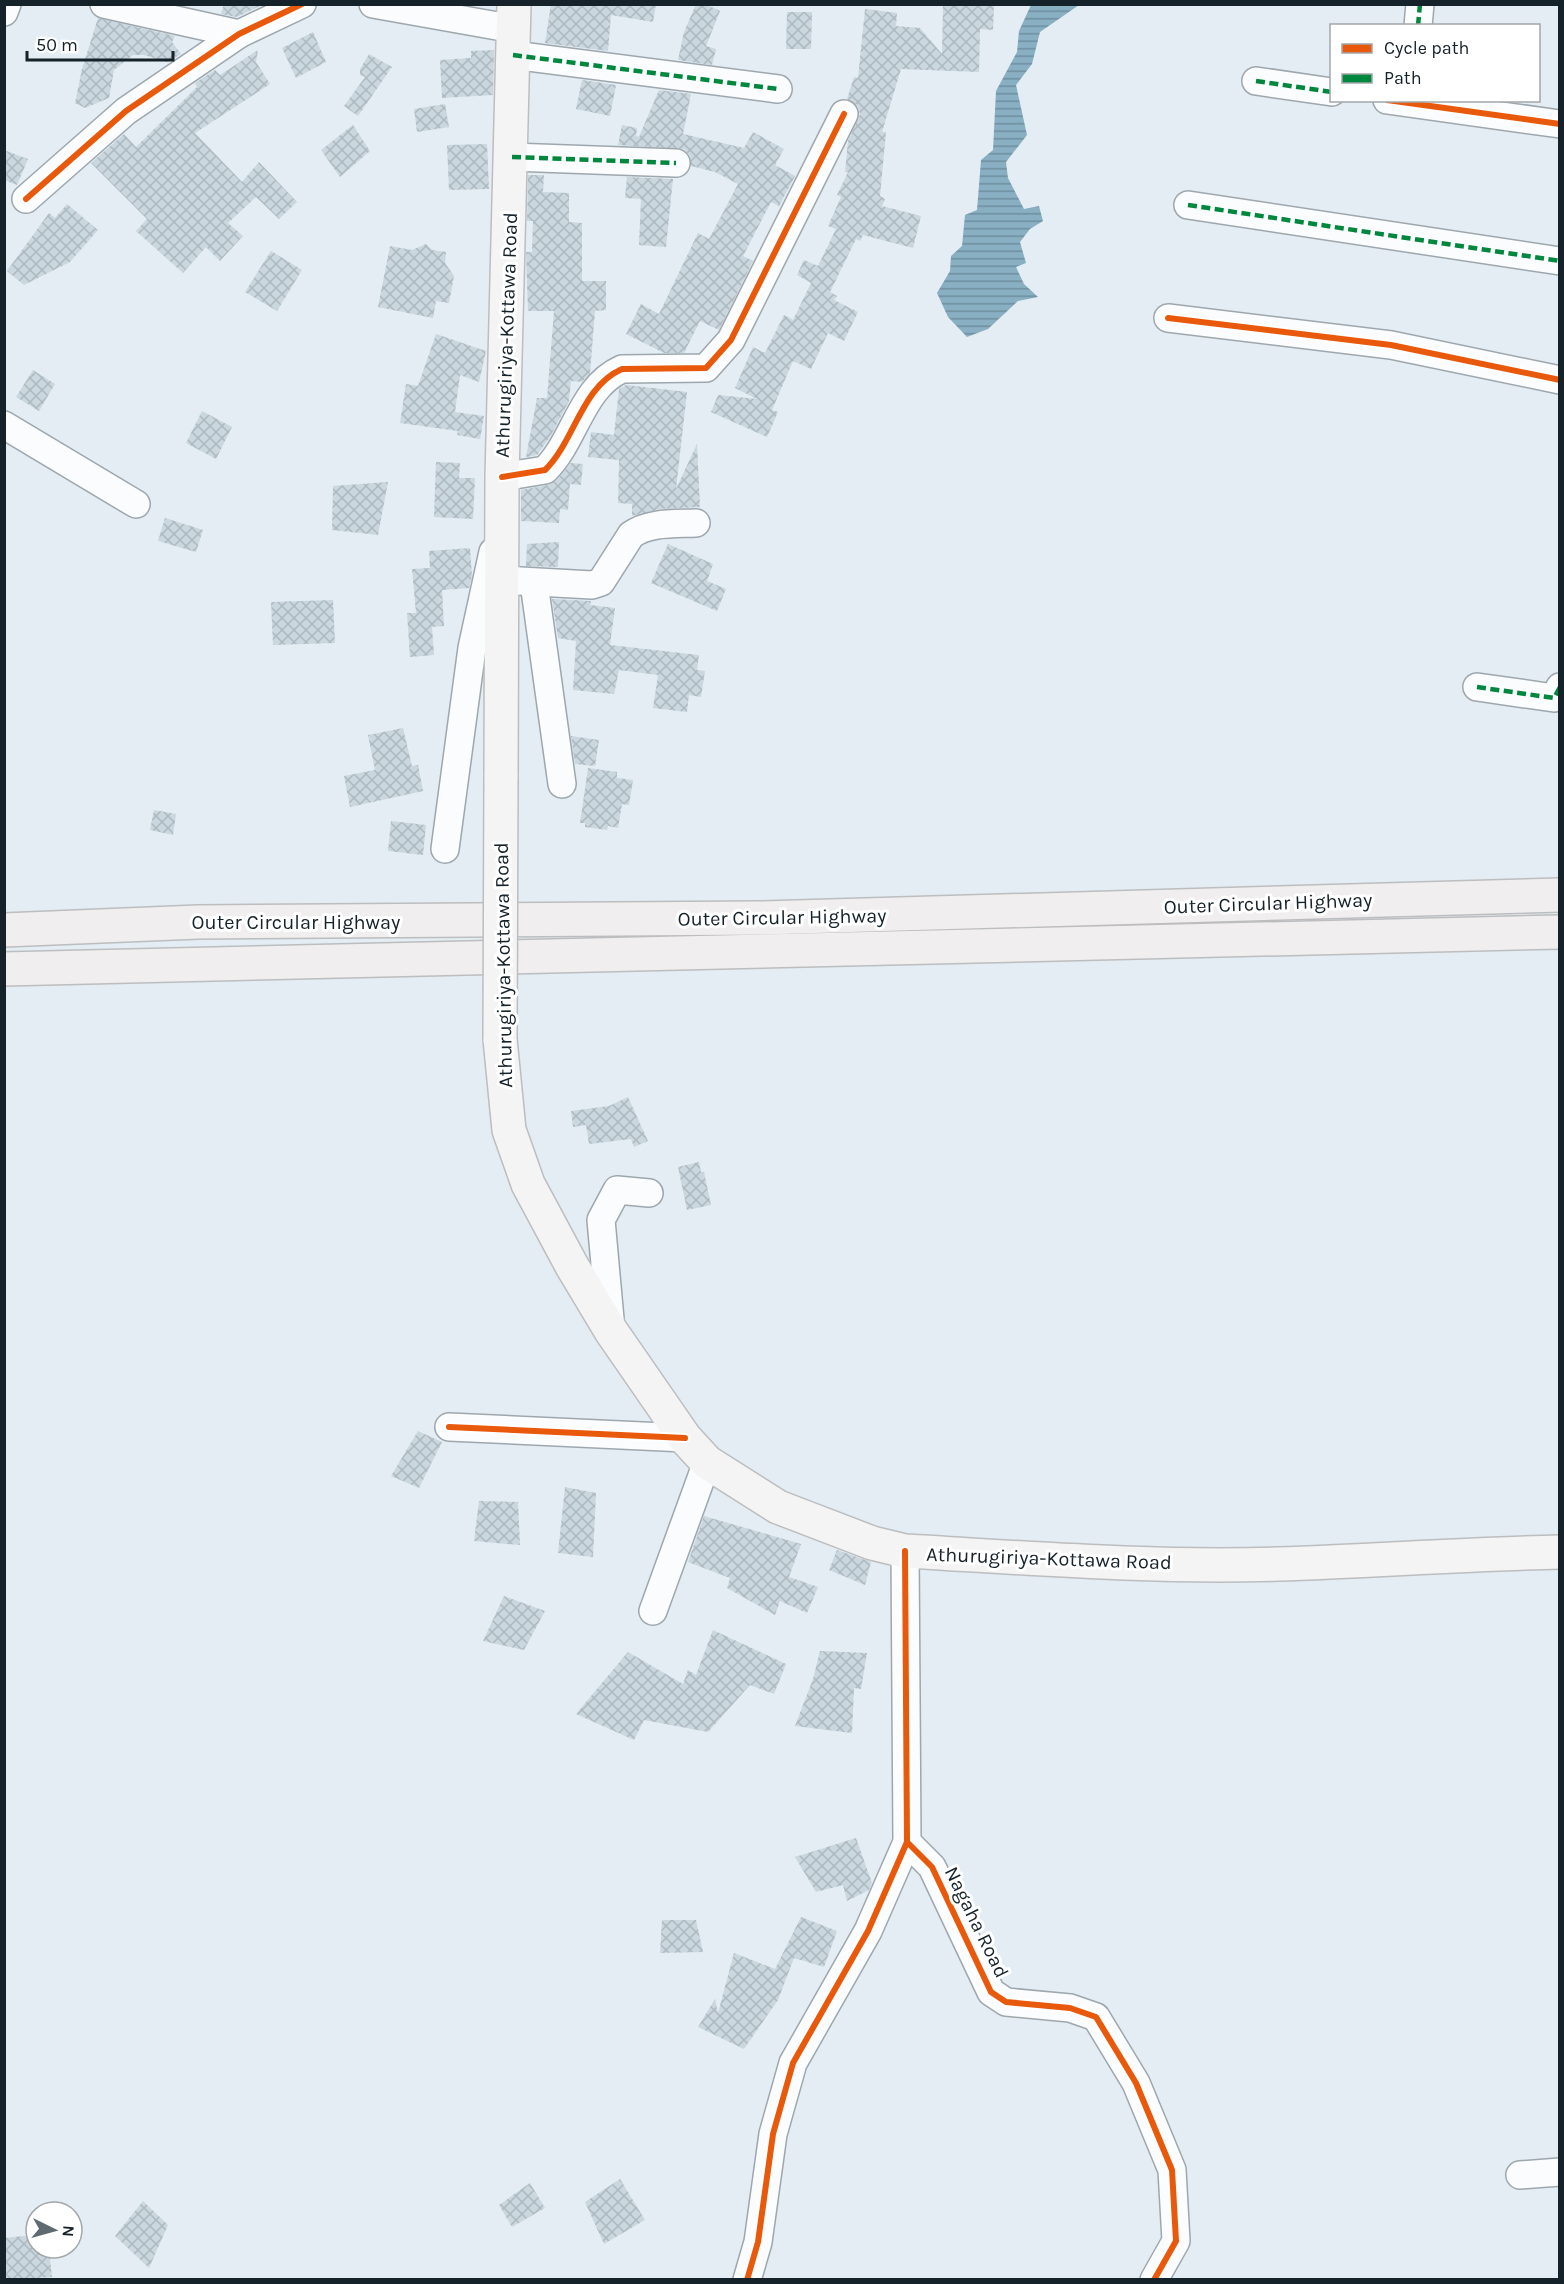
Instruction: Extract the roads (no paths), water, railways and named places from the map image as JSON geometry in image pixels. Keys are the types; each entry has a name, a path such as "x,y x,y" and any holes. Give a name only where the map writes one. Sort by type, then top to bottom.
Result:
{"highway":[{"name":"Outer Circular Highway","path":"4,930 198,922 760,918 1560,895"},
{"name":"Outer Circular Highway","path":"4,969 1560,932"}],"main road":[{"name":"Athurugiriya-Kottawa Road","path":"514,30 501,518 500,1039 509,1130 517,1159 572,1266 611,1331 685,1437 707,1462 778,1507 853,1537 905,1551 1110,1563 1265,1564 1560,1552"}],"street":[{"path":"4,12 8,4"},
{"path":"104,4 238,34"},
{"path":"26,199 126,111 238,34 302,4"},
{"path":"373,4 514,30 778,89"},
{"path":"1418,24 1420,4"},
{"path":"1256,81 1330,92"},
{"path":"1404,102 1560,124"},
{"path":"502,477 545,470 597,387 610,374 622,369 706,368 718,358 730,340 844,114"},
{"path":"512,157 676,163"},
{"path":"1188,205 1560,261"},
{"path":"1168,318 1390,345 1560,380"},
{"path":"4,425 136,504"},
{"path":"444,849 472,648 501,518"},
{"path":"501,580 584,586 601,582 631,535 638,530 653,525 696,523"},
{"path":"534,583 562,784"},
{"path":"1477,687 1554,698 1560,687"},
{"path":"611,1331 600,1220 617,1190 648,1193"},
{"path":"449,1427 685,1437"},
{"path":"653,1611 707,1462"},
{"path":"747,2280 758,2242 773,2134 793,2063 868,1931 907,1842 905,1551"},
{"name":"Nagaha Road","path":"907,1842 932,1867 991,1992 1006,2002 1071,2008 1096,2017 1136,2083 1172,2170 1176,2241 1154,2280"},
{"path":"1520,2175 1560,2172"}],"water":[{"path":"1031,5 1079,5 1040,32 1032,64 1016,85 1027,135 1006,162 1008,178 1024,209 1039,206 1043,221 1030,229 1020,242 1026,263 1016,267 1024,284 1038,297 1018,301 988,329 967,337 948,317 937,293 950,271 951,256 962,246 965,215 977,210 981,160 993,150 996,91 1017,52 1019,31"}]}
